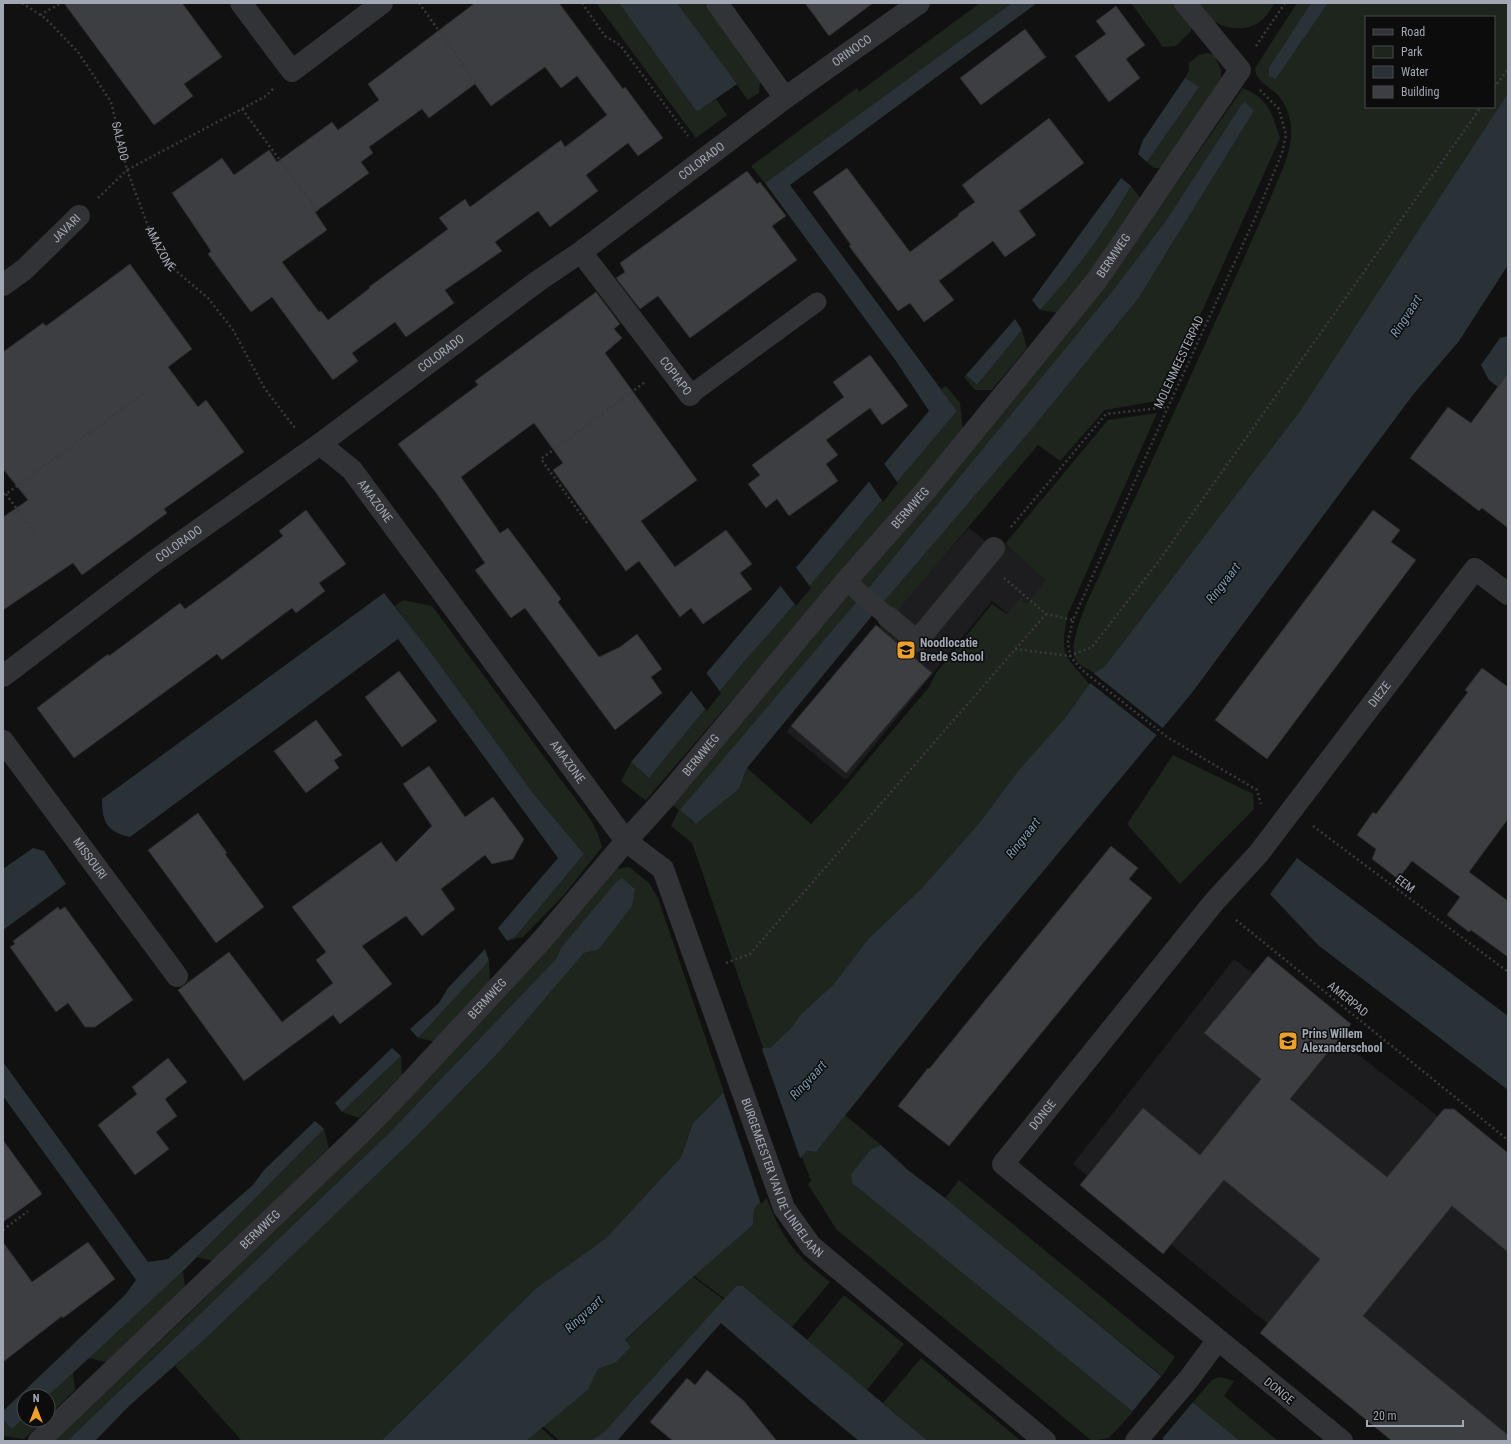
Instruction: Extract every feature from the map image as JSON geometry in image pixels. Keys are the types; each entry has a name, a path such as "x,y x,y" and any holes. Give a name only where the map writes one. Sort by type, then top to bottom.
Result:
{"street":[{"path":"241,3 292,71 382,3"},
{"path":"717,3 785,98"},
{"name":"ORINOCO","path":"785,98 919,3"},
{"path":"1185,3 1240,70"},
{"name":"BERMWEG","path":"39,1441 400,1093 528,956 626,841 666,797 846,581 927,489 1097,280 1240,70"},
{"name":"COLORADO","path":"3,676 156,560 320,444 531,286 581,252 785,98"},
{"name":"JAVARI","path":"3,285 25,269 79,216"},
{"name":"COPIAPO","path":"581,252 690,395"},
{"name":"AMAZONE","path":"320,444 352,470 626,841"},
{"path":"888,617 917,641 989,554"},
{"name":"DIEZE","path":"1259,854 1474,569 1508,594"},
{"name":"MISSOURI","path":"3,741 176,976"},
{"name":"BURGEMEESTER VAN DE LINDELAAN","path":"626,841 663,869 784,1208 811,1246 1045,1441"},
{"name":"DONGE","path":"1259,854 1214,902 1003,1164 1342,1441"},
{"path":"1138,1439 1188,1380 1217,1340"}],"lane":[{"name":"COPIAPO","path":"690,395 817,302"},
{"path":"846,581 888,617"}],"path":[{"name":"SALADO","path":"22,3 40,15 78,52 111,102 127,170 266,96 292,71"},
{"path":"40,15 61,3"},
{"path":"419,3 489,101"},
{"path":"582,3 605,36 620,45 704,158"},
{"path":"1240,70 1284,3"},
{"path":"1495,87 1508,68"},
{"name":"MOLENMEESTERPAD","path":"1070,656 1068,641 1073,620 1168,407 1255,218 1282,153 1286,135 1279,109 1240,70"},
{"path":"242,108 319,213"},
{"path":"1015,649 1070,656 1092,647 1158,562 1480,108"},
{"name":"JAVARI","path":"79,216 127,170"},
{"name":"AMAZONE","path":"127,170 148,226 168,264 213,303 233,330 265,389 296,430 320,444"},
{"path":"587,523 541,460 668,365"},
{"path":"36,535 5,494 143,393"},
{"path":"1073,620 1046,614 989,554 1106,414 1168,407"},
{"path":"726,963 750,954 1046,614"},
{"path":"1070,656 1082,670 1167,737 1257,790 1261,807"},
{"name":"EEM","path":"1292,810 1508,972"},
{"name":"AMERPAD","path":"1214,902 1508,1140"},
{"path":"3,1230 28,1211"}],"shaded area":[{"name":"Noodlocatie Brede School","path":"969,528 994,548 1005,545 1048,580 1016,620 992,601 846,780 787,732 791,725"},
{"path":"1234,959 1508,1170 1508,1441 1410,1441 1073,1164"}],"green space":[{"path":"596,3 619,3 697,112 716,99 727,115 696,138"},
{"path":"677,3 704,3 760,81 759,93 748,100"},
{"path":"980,3 1012,3 765,183 751,166 857,88 859,92"},
{"path":"1131,3 1174,3 1191,26 1191,31 1176,46 1163,47"},
{"path":"1199,3 1275,3 1259,22 1247,27 1234,28 1215,22 1208,16"},
{"path":"1297,3 1311,3 1269,67 1276,79 1328,3 1508,3 1508,93 1300,411 1105,666 1094,673 1080,664 1074,655 1075,640 1082,615 1241,265 1285,164 1291,139 1291,128 1288,112 1277,94 1257,76 1255,68"},
{"path":"1207,53 1214,54 1221,70 1221,79 1161,168 1154,168 1147,162 1198,87 1185,78 1189,70 1189,63 1199,55"},
{"path":"1243,88 1258,97 1268,107 1280,138 1162,400 1105,410 1060,461 1038,445 893,616 881,605 1026,436 1138,299 1254,111 1241,105 1167,219 1114,289 865,592 857,585 1106,284"},
{"path":"1131,186 1141,199 1102,258 1059,313 1040,310 1089,251 1111,220"},
{"path":"1022,330 1027,348 992,390 975,390 964,377 966,375 977,385"},
{"path":"946,386 960,403 963,431 646,800 642,798 621,781 631,762 649,778 742,664 957,411 941,389"},
{"path":"1157,413 1067,616 1064,641 1066,655 1090,685 1066,717 1018,771 980,822 922,888 869,938 833,985 801,1014 792,1027 770,1048 763,1048 692,843 671,826 679,810 671,804 851,592 859,599 689,819 696,824 739,789 747,768 811,824 839,794 929,687 936,673 992,604 1007,614 1020,598 1027,604 1046,580 1005,544 1108,420"},
{"path":"403,600 432,606 591,820 598,834 602,847 564,895 523,937 507,941 516,936 584,854 533,793 395,606"},
{"path":"1173,755 1253,794 1254,809 1180,884 1127,824"},
{"path":"629,867 649,883 658,898 724,1092 693,1123 681,1157 606,1238 535,1289 381,1441 242,1441 175,1366 420,1133 501,1050 584,953 598,950 561,948 556,959 388,1134 67,1441 53,1441 192,1311 423,1081 616,869"},
{"path":"489,961 490,982 436,1042 418,1038"},
{"path":"401,1056 402,1075 359,1118 342,1112"},
{"path":"845,1115 881,1145 871,1149 851,1174 852,1183 1133,1412 1109,1438 1092,1441 836,1229 808,1184 811,1181 802,1157 807,1151 816,1152"},
{"path":"324,1129 329,1148 213,1261 197,1257"},
{"path":"959,1180 1175,1357 1162,1376 945,1198"},
{"path":"766,1196 778,1224 790,1245 807,1263 830,1282 792,1327 743,1286 736,1286 725,1299 694,1276 753,1225 754,1209"},
{"path":"183,1271 185,1287 106,1362 88,1358"},
{"path":"693,1277 724,1300 604,1432 590,1441 560,1441 543,1426 587,1391 598,1369 615,1363 631,1347 625,1341"},
{"path":"844,1295 904,1344 867,1390 807,1340"},
{"path":"921,1358 1021,1441 928,1441 883,1403"},
{"path":"73,1373 75,1390 56,1408 56,1389"},
{"path":"1220,1377 1234,1381 1224,1396 1278,1441 1240,1441 1193,1402 1212,1380"},
{"path":"3,1420 12,1429 16,1425 16,1428 36,1428 24,1439 3,1436"},
{"path":"541,1428 556,1441 526,1441"}],"water":[{"path":"619,3 677,3 737,84 697,112"},
{"path":"1012,3 1037,3 790,185 957,411 742,664 649,778 631,762 929,411 896,361 765,183"},
{"path":"1311,3 1328,3 1276,79 1269,76 1269,67"},
{"path":"1185,78 1199,87 1147,162 1138,154 1143,140"},
{"name":"Ringvaart","path":"1508,93 1508,265 1459,341 1412,396 1191,694 979,948 816,1152 807,1151 754,1209 753,1225 693,1277 625,1340 631,1347 615,1363 598,1369 588,1390 526,1441 381,1441 535,1289 606,1238 681,1157 693,1123 724,1092 763,1048 770,1048 792,1027 801,1014 833,985 869,938 922,888 980,822 1018,771 1066,717 1089,685 1094,673 1105,666 1300,411"},
{"path":"1245,102 1254,111 1138,299 1026,436 875,612 747,768 739,789 696,824 680,810 865,592 1114,289 1167,219 1241,105"},
{"path":"1121,178 1131,186 1121,203 1078,266 1040,310 1032,300"},
{"path":"1015,319 1022,330 977,385 966,375"},
{"path":"1508,336 1508,395 1489,380 1481,365 1500,338"},
{"path":"384,593 428,649 533,793 584,854 516,936 507,941 498,928 558,858 398,639 130,837 122,835 111,829 105,820 102,799"},
{"path":"33,848 44,851 66,884 3,930 3,869"},
{"path":"1297,858 1508,1016 1508,1090 1318,945 1270,894"},
{"path":"622,878 635,889 632,906 598,950 584,953 501,1050 420,1133 206,1338 129,1406 95,1441 67,1441 388,1134 556,959 561,948 617,881"},
{"path":"485,949 489,961 418,1038 410,1029 439,1003 448,988"},
{"path":"392,1048 401,1056 342,1112 335,1103"},
{"path":"3,1062 148,1262 168,1259 253,1185 264,1170 315,1121 324,1129 183,1271 56,1389 27,1388 125,1295 136,1280 3,1096"},
{"path":"881,1145 909,1171 945,1198 1240,1441 1165,1441 1133,1412 852,1183 851,1174 871,1149"},
{"path":"736,1286 743,1286 928,1441 859,1441 808,1399 721,1323 617,1441 590,1441 604,1432"},
{"path":"16,1399 16,1425 12,1429 3,1420 3,1411"}],"pier":[{"path":"883,462 898,483 883,502 868,480"},
{"path":"795,566 811,588 796,606 779,584"},
{"path":"705,671 721,693 707,711 690,689"},
{"path":"1092,672 1165,730 1159,737 1089,682"},
{"path":"761,1046 801,1161 761,1204 723,1091"},
{"path":"1163,1374 1194,1401 1161,1440 1131,1413"}],"building":[{"path":"64,3 182,3 222,57 184,84 193,96 154,125"},
{"path":"475,3 559,3 623,89 625,87 663,138 638,156 628,143 586,175 598,191 550,227 538,211 495,242 502,251 445,290 454,303 406,337 395,322 352,353 358,361 333,380 272,297 251,312 208,254 211,251 172,193 222,158 234,175 269,150 277,162 332,122 338,130 379,100 368,84","holes":["545,67 561,88 577,76 607,115 565,147 561,140 470,207 465,199 439,218 448,229 369,287 370,288 328,320 321,311 319,312 282,262 327,230 315,212 369,173 361,162 373,153 369,147 422,109 429,118 475,84 491,106"]},
{"path":"805,3 873,3 829,36"},
{"path":"1116,6 1145,45 1126,59 1140,78 1109,102 1075,56 1106,34 1096,21"},
{"path":"1025,29 1046,57 981,105 960,78"},
{"path":"1049,118 1084,163 1019,211 1036,235 1005,257 993,241 939,281 954,300 924,322 910,303 898,311 849,246 851,245 813,192 847,168 910,252 975,202 962,185"},
{"path":"747,171 757,184 760,182 786,216 772,226 797,260 690,338 658,296 640,309 616,278 625,272 620,263"},
{"path":"130,264 192,349 168,367 198,407 206,400 244,452 164,509 167,513 82,575 73,563 3,610 3,517 28,500 3,469 3,352 43,323 46,326"},
{"path":"596,292 620,324 614,329 622,338 605,353 697,480 641,521 675,567 726,530 752,564 740,573 752,589 703,624 691,608 680,617 639,561 626,571 553,470 563,463 534,423 461,477 500,533 508,528 561,599 558,602 599,657 620,647 637,634 662,669 651,677 662,693 615,730 525,608 511,618 475,570 485,563 437,494 398,444 478,385 475,381"},
{"path":"870,355 908,406 882,425 870,408 826,440 838,455 826,464 838,481 789,516 777,499 766,508 748,484 760,475 752,465 844,397 833,382"},
{"path":"1508,373 1508,528 1482,508 1479,511 1410,458 1448,407 1471,423"},
{"path":"306,510 346,564 319,583 325,591 296,613 292,608 222,660 217,654 74,758 37,708 108,654 109,656 180,603 185,609 226,579 283,536 279,531"},
{"path":"1373,510 1400,530 1391,542 1416,560 1267,759 1215,720"},
{"path":"876,625 932,673 846,773 791,726"},
{"path":"1482,668 1508,687 1508,819 1469,872 1508,901 1508,957 1471,930 1469,932 1447,915 1460,897 1412,861 1398,879 1372,859 1376,849 1357,835 1373,812 1376,814 1468,692 1465,690"},
{"path":"399,671 437,721 402,747 365,697"},
{"path":"316,720 342,755 334,760 339,768 306,793 274,751"},
{"path":"429,766 465,817 493,797 524,839 513,859 492,864 485,855 441,889 455,909 422,936 406,916 362,946 392,984 340,1024 333,1015 244,1081 178,990 229,952 282,1022 333,983 316,960 326,952 292,907 381,842 396,862 432,826 403,784"},
{"path":"198,813 227,853 225,854 264,907 216,943 148,850"},
{"path":"1111,846 1138,868 1129,879 1152,898 949,1146 898,1106"},
{"path":"58,907 60,910 65,907 133,1000 95,1027 85,1027 68,1003 56,1012 10,947 15,944 13,941"},
{"path":"1268,956 1351,1024 1290,1099 1387,1177 1444,1109 1454,1109 1508,1153 1508,1252 1452,1206 1363,1316 1508,1435 1508,1441 1392,1441 1260,1333 1320,1259 1224,1180 1163,1254 1080,1185 1143,1108 1200,1155 1261,1079 1204,1033"},
{"path":"168,1058 187,1082 165,1099 177,1116 156,1132 169,1149 135,1175 98,1125 137,1094 132,1087"},
{"path":"3,1140 42,1194 3,1222"},
{"path":"3,1242 32,1282 88,1242 115,1279 63,1318 62,1316 3,1362"},
{"path":"707,1370 744,1401 777,1441 673,1441 650,1422 687,1378 695,1385"}],"place":[{"name":"Noodlocatie Brede School","path":"906,650"},
{"name":"Prins Willem Alexanderschool","path":"1288,1041"}]}
